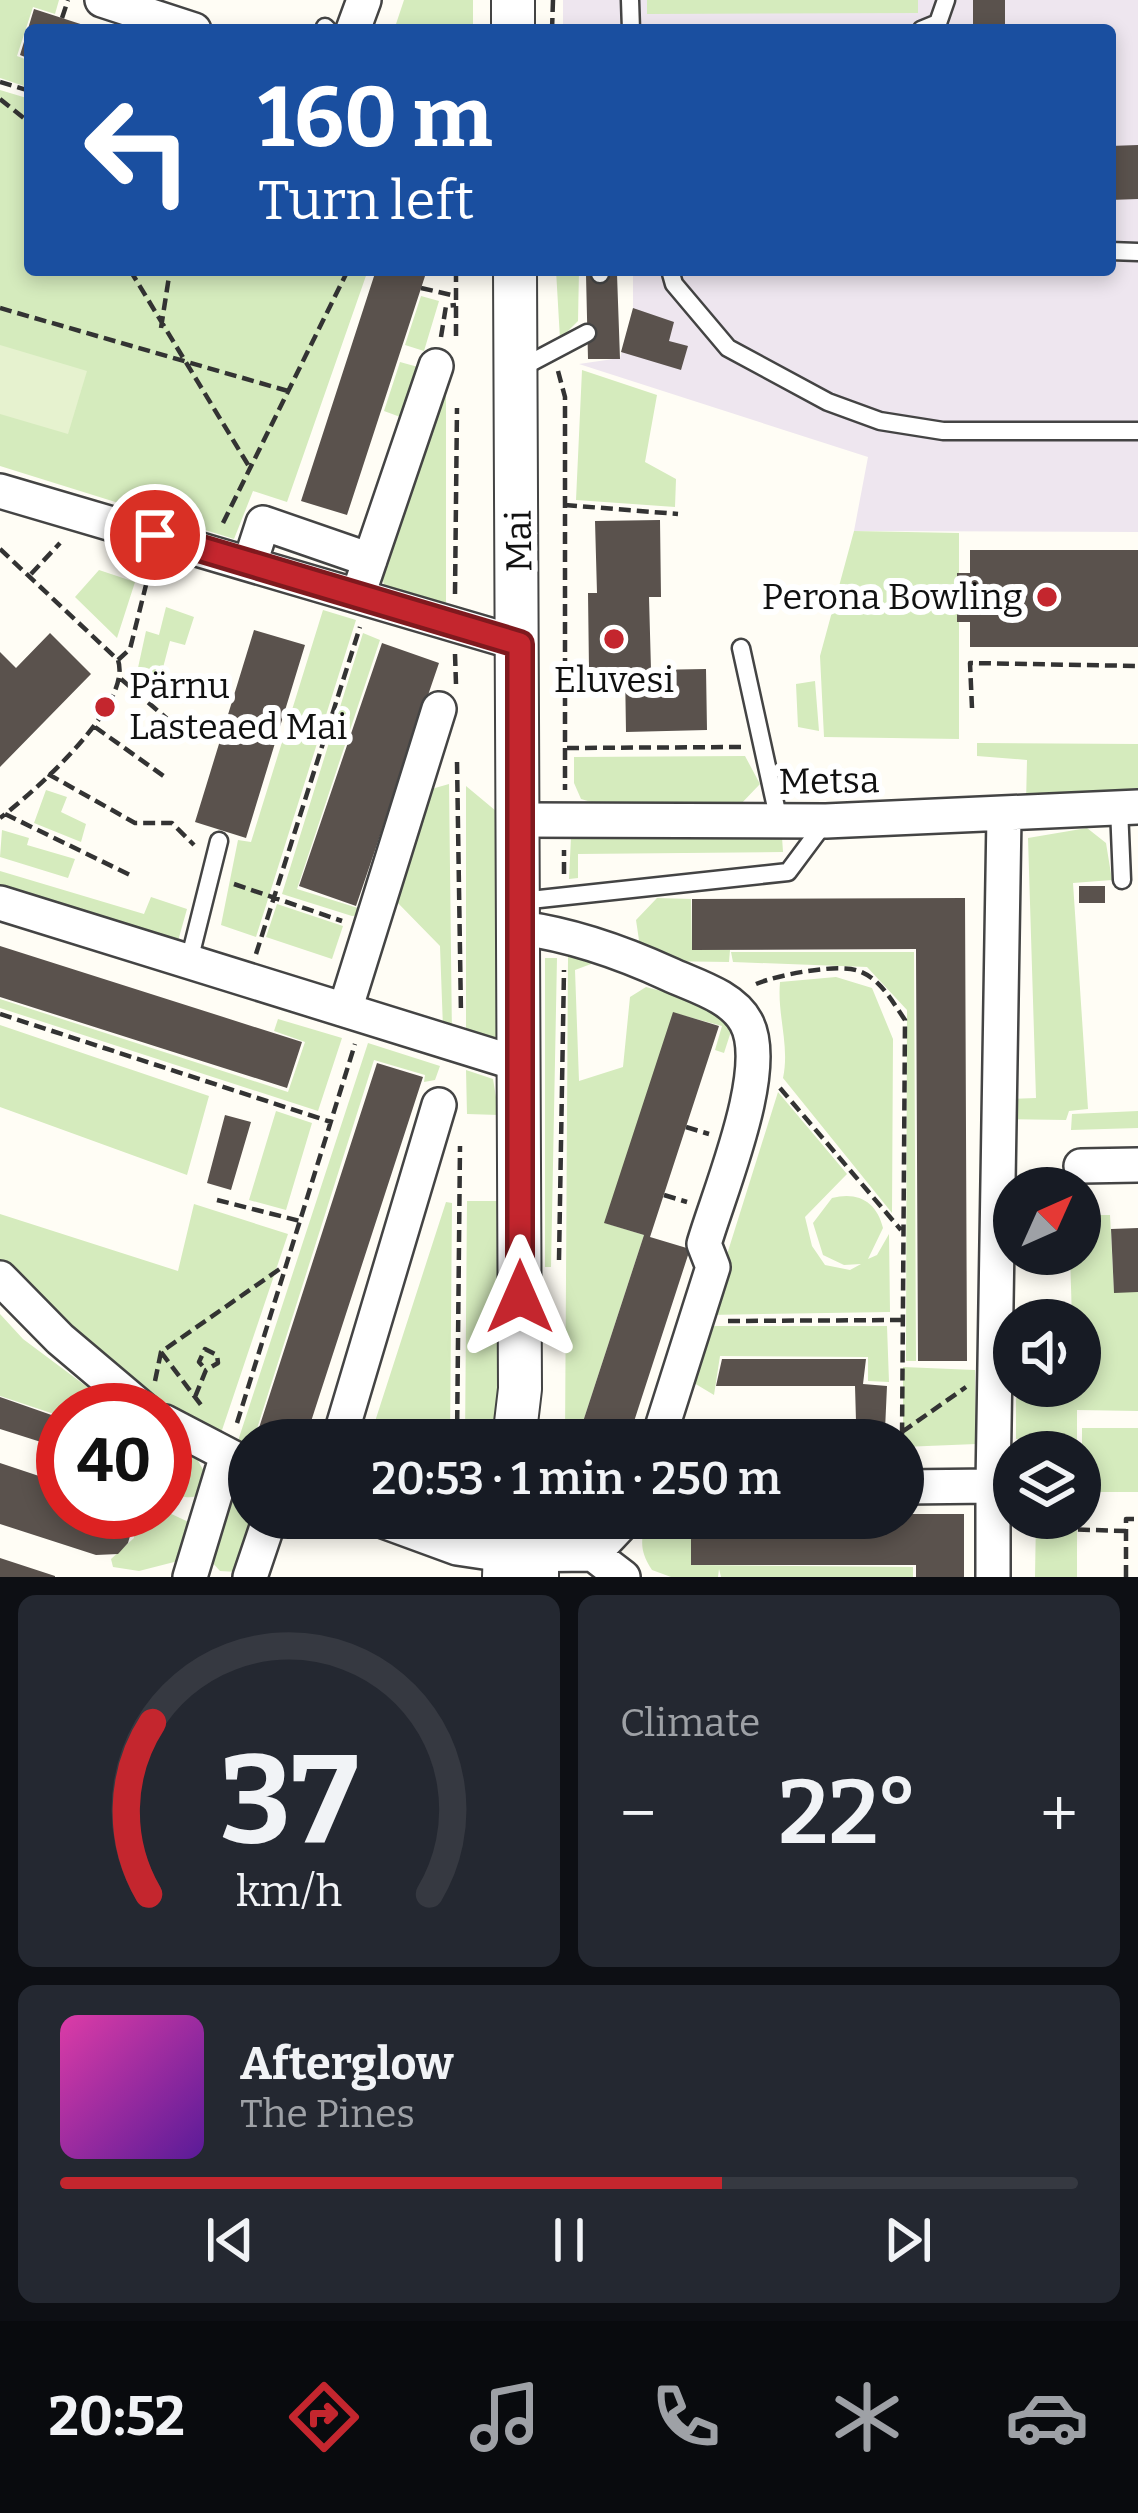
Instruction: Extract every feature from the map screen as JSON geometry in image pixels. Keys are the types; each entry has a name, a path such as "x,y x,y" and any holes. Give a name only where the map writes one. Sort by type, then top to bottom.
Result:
{"street":[{"path":"102,0 176,24"},
{"path":"341,24 364,0"},
{"name":"Mai","path":"516,276 535,363 520,644 522,1065 516,1419"},
{"path":"363,597 370,560 446,355"},
{"path":"0,490 520,644"},
{"path":"250,563 263,523 370,560"},
{"path":"355,1013 370,930 447,701"},
{"name":"Metsa","path":"520,820 826,821 1128,807"},
{"path":"996,1299 1004,816"},
{"path":"0,903 522,1065"},
{"path":"520,914 723,998 745,1019 753,1078 704,1244 713,1267 665,1419"},
{"path":"346,1419 450,1116"},
{"path":"1081,1166 1138,1165"},
{"path":"0,1278 112,1383"},
{"name":"Mai","path":"520,1389 524,1419"},
{"path":"192,1434 228,1450"},
{"path":"199,1575 228,1480"},
{"path":"924,1487 993,1486"},
{"path":"250,1577 263,1539"},
{"path":"432,1539 457,1548 593,1554 623,1577"},
{"path":"593,1554 607,1539"},
{"path":"993,1539 993,1577"}],"lane":[{"path":"672,276 728,347 828,402 880,421 943,431 1138,431"},
{"path":"535,363 587,333"},
{"path":"741,648 759,748 779,821"},
{"path":"1122,880 1128,807"},
{"path":"520,914 564,898 788,872 826,821"},
{"path":"188,962 219,841"}],"path":[{"path":"62,18 68,0"},
{"path":"0,99 24,118"},
{"path":"133,276 250,468"},
{"path":"161,328 169,276"},
{"path":"209,551 345,276"},
{"path":"446,355 456,276"},
{"path":"421,288 456,301"},
{"path":"446,355 446,305 456,301"},
{"path":"0,308 288,392"},
{"path":"535,363 565,397 564,898"},
{"path":"447,701 455,625 457,405"},
{"path":"565,505 678,514"},
{"path":"29,575 63,539 77,512"},
{"path":"118,660 130,649 155,535"},
{"path":"0,549 118,660 121,679 95,727 3,816 132,876"},
{"path":"247,980 363,597"},
{"path":"972,708 970,663 1138,666"},
{"path":"121,679 180,730"},
{"path":"95,727 165,777"},
{"path":"457,742 462,1046"},
{"path":"565,748 759,748"},
{"path":"48,774 135,823 172,823 212,870 274,898 370,930"},
{"path":"560,1260 564,934"},
{"path":"723,998 780,974 858,970 884,989 904,1020 902,1419"},
{"path":"245,1419 284,1266 331,1122 355,1013"},
{"path":"0,1015 331,1122"},
{"path":"753,1056 903,1233"},
{"path":"450,1116 457,1419"},
{"path":"217,1200 300,1221"},
{"path":"228,1443 160,1352 284,1266"},
{"path":"696,1321 903,1321"},
{"path":"924,1420 993,1368"},
{"path":"195,1397 206,1370"},
{"path":"1126,1577 1126,1519 1138,1519"},
{"path":"1101,1530 1126,1531"}],"shaded area":[{"path":"563,0 1138,0 1138,532 854,531 868,457 579,364 620,358 633,309 633,276 1116,276 1116,24 563,24"}],"green space":[{"path":"0,0 59,0 55,14 33,7 24,24 17,56 24,59 24,86 0,78"},
{"path":"404,0 473,0 473,24 396,24"},
{"path":"647,0 918,0 918,13 647,14"},
{"path":"0,90 24,97 24,276 366,276 287,502 253,491 234,539 0,466"},
{"path":"556,276 579,276 578,321 560,339"},
{"path":"421,296 439,301 424,351 405,345"},
{"path":"0,345 87,371 68,434 0,414"},
{"path":"400,362 418,367 403,418 384,411"},
{"path":"446,365 446,603 384,585 379,564"},
{"path":"582,370 657,395 645,462 676,479 675,507 576,500"},
{"path":"854,531 959,533 959,739 824,737 820,656"},
{"path":"99,570 135,582 117,638 75,597"},
{"path":"166,607 194,617 185,645 170,641 159,683 136,677 146,631 159,635"},
{"path":"323,610 356,620 256,937 221,925 238,840 251,842"},
{"path":"363,633 380,640 297,889 358,908 367,880 374,883 361,915 352,916 282,894"},
{"path":"815,681 819,731 798,727 796,684"},
{"path":"977,743 1138,744 1138,788 1026,803 1027,760 977,756"},
{"path":"745,756 760,784 738,807 605,806 581,799 574,783 574,757"},
{"path":"449,784 452,1037 443,1028 440,946 394,899 428,790"},
{"path":"466,786 496,811 498,1037 466,1038"},
{"path":"46,790 67,797 61,812 86,824 81,842 34,823"},
{"path":"1087,828 1106,843 1112,880 1073,883 1088,1109 1069,1111 1066,1120 1008,1119 1006,1099 1036,1098 1028,838"},
{"path":"2,830 29,838 27,845 75,859 68,878 0,857"},
{"path":"571,837 782,837 783,852 578,854 578,878 569,879"},
{"path":"0,871 144,914 151,897 187,909 178,941 0,894"},
{"path":"657,898 691,899 692,949 730,950 729,962 655,961 640,947 636,920"},
{"path":"277,904 343,926 332,959 266,937"},
{"path":"731,952 914,952 916,1361 906,1361 907,1010 867,967 733,962"},
{"path":"568,956 599,961 575,970 579,1081 623,1067 630,997 646,987 715,1005 734,1022 724,1053 715,1050 722,1026 674,1013 605,1223 644,1235 584,1419 565,1419"},
{"path":"545,958 557,958 551,1267 545,1267"},
{"path":"836,977 872,988 893,1039 892,1213 783,1078 780,982"},
{"path":"0,999 288,1092 305,1042 274,1031 278,1019 342,1038 318,1111 0,1008"},
{"path":"0,1025 209,1096 187,1175 0,1107"},
{"path":"368,1043 440,1066 435,1080 424,1082 425,1075 374,1060 260,1419 245,1419"},
{"path":"466,1070 493,1079 499,1115 467,1114"},
{"path":"778,1092 847,1174 805,1217 812,1246 825,1265 850,1270 861,1264 844,1265 823,1255 813,1223 832,1198 850,1196 871,1205 883,1228 868,1259 877,1255 889,1234 890,1312 708,1315"},
{"path":"276,1111 312,1123 286,1210 249,1200"},
{"path":"1138,1111 1138,1128 1071,1130 1072,1114"},
{"path":"467,1201 499,1201 500,1419 465,1419"},
{"path":"446,1202 452,1203 450,1419 376,1419"},
{"path":"194,1204 288,1234 218,1442 192,1425 192,1383 130,1383 0,1263 0,1214 178,1271"},
{"path":"1101,1215 1110,1215 1114,1292 1138,1292 1138,1411 1077,1410 1077,1431 1016,1431 1016,1407 1101,1407 1101,1299 1071,1299 1071,1275 1101,1275"},
{"path":"0,1314 23,1339 82,1383 36,1383 36,1408 0,1396"},
{"path":"707,1326 887,1326 889,1382 868,1381 868,1357 720,1356 714,1395 689,1380"},
{"path":"903,1367 975,1370 976,1444 924,1446 924,1419 903,1419"},
{"path":"1138,1428 1138,1492 1101,1492 1101,1431 1082,1431"},
{"path":"192,1456 211,1484 192,1496"},
{"path":"228,1493 228,1539 249,1539 237,1572 220,1571 210,1560"},
{"path":"133,1539 190,1539 182,1560 139,1571 113,1567 111,1559"},
{"path":"642,1539 691,1539 692,1565 913,1567 913,1577 721,1577 719,1569 718,1577 671,1577 652,1570"},
{"path":"1036,1539 1077,1539 1077,1577 1035,1577"}],"building":[{"path":"973,0 1005,0 1005,24 973,24"},
{"path":"34,9 80,24 29,24"},
{"path":"1138,145 1138,199 1116,200 1116,146"},
{"path":"374,276 425,276 347,515 301,501"},
{"path":"586,276 617,276 620,359 588,359"},
{"path":"633,308 674,322 669,341 688,346 681,370 621,352"},
{"path":"660,520 661,597 649,597 651,670 706,669 707,730 626,732 625,669 589,670 588,593 597,593 595,521"},
{"name":"Perona Bowling","path":"970,550 1138,550 1138,647 970,647 970,622 957,622 957,573 970,573"},
{"path":"254,630 305,645 246,838 195,822"},
{"path":"50,633 91,674 0,767 0,652 16,668"},
{"path":"382,643 439,663 356,906 299,886"},
{"path":"1079,886 1105,886 1105,903 1079,903"},
{"path":"965,898 967,1361 918,1361 916,949 692,950 692,899"},
{"path":"0,946 302,1042 287,1088 0,997"},
{"path":"673,1012 719,1026 650,1237 690,1249 635,1419 584,1419 644,1235 604,1223"},
{"path":"377,1063 423,1077 312,1419 262,1419"},
{"path":"225,1115 251,1122 231,1190 207,1183"},
{"path":"1138,1228 1138,1292 1114,1293 1111,1229"},
{"path":"722,1359 866,1359 863,1384 887,1386 886,1419 856,1419 855,1386 716,1386"},
{"path":"0,1397 36,1410 36,1440 0,1429"},
{"path":"0,1463 36,1475 36,1536 0,1524"},
{"path":"964,1514 964,1577 916,1577 916,1565 691,1565 691,1539 924,1539 924,1515"},
{"path":"46,1539 129,1539 118,1554 96,1555"},
{"path":"0,1558 55,1576 55,1577 0,1577"}],"place":[{"name":"Perona Bowling","path":"1047,597"},
{"name":"Eluvesi","path":"614,639"},
{"name":"Pärnu Lasteaed Mai","path":"105,707"}],"route":[{"path":"155,535 520,644 520,1297"}]}
